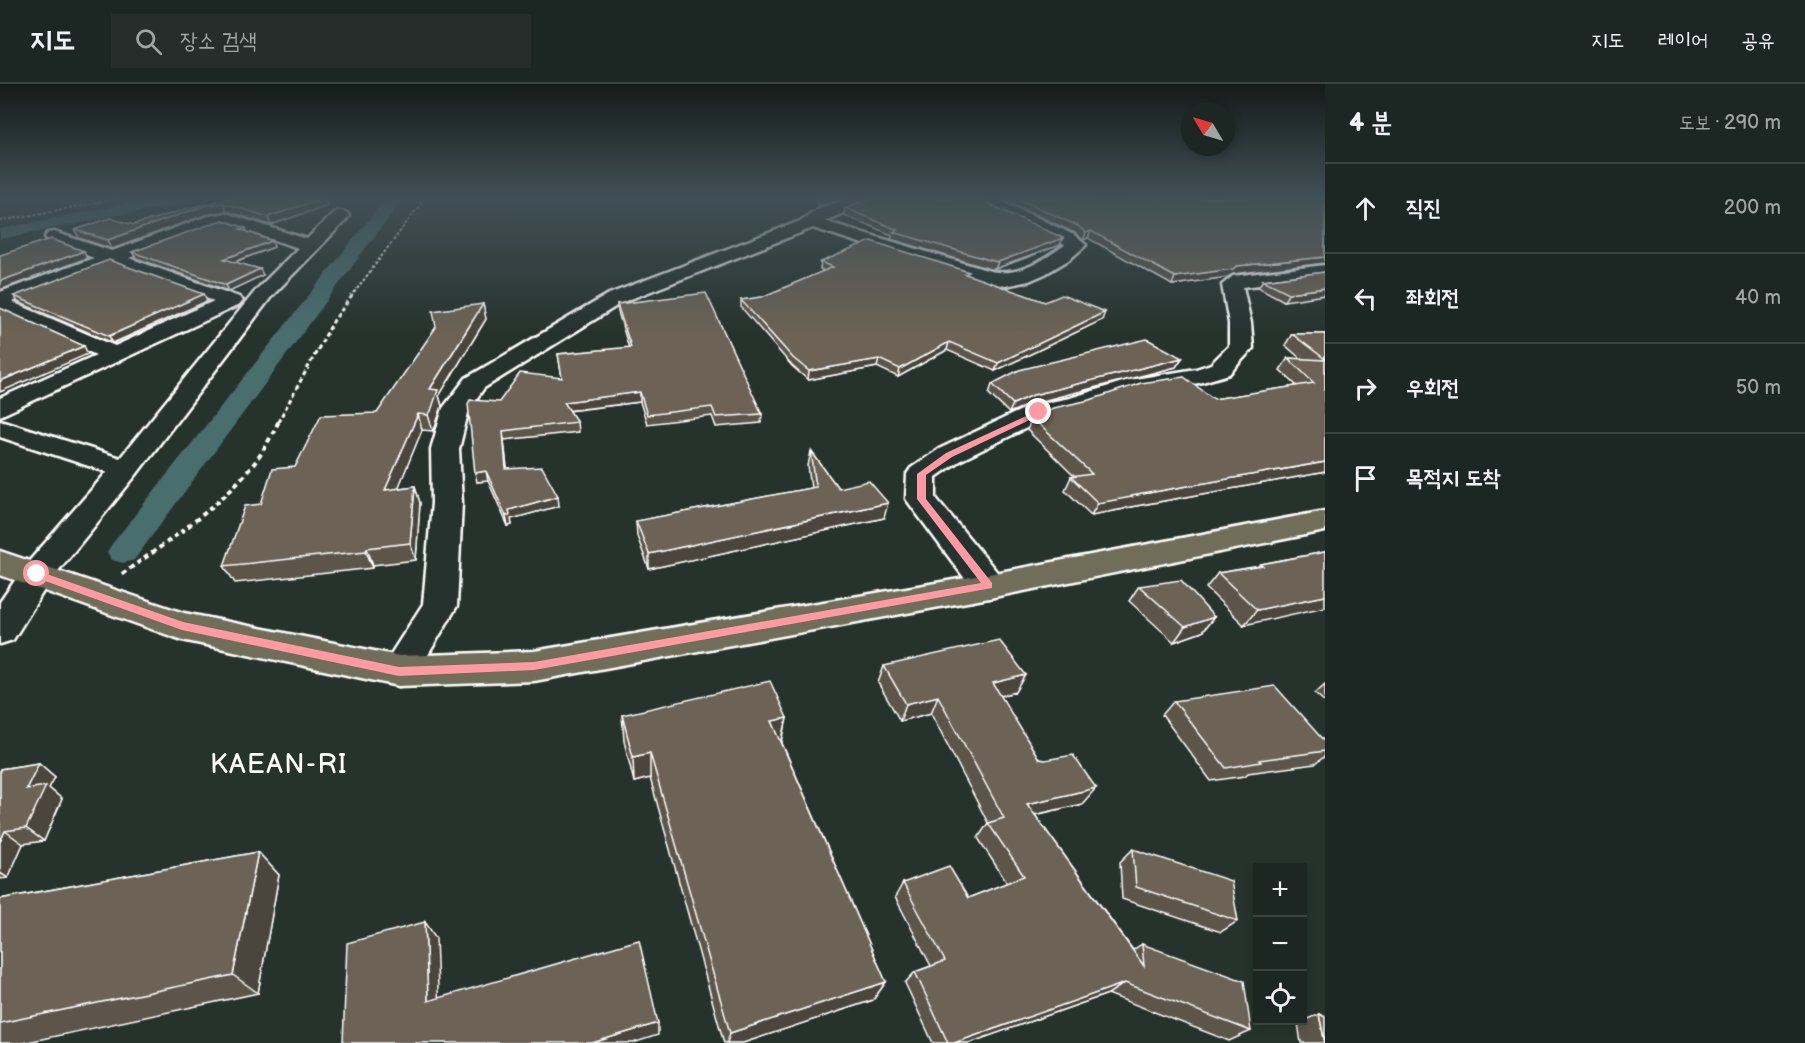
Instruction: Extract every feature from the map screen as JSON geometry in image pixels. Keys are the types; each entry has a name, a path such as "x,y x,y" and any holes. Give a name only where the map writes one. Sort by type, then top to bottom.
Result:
{"main road":[{"path":"0,563 182,626 399,671 534,666 988,586 1325,521"}],"street":[{"path":"0,408 232,301 70,243"},
{"path":"0,299 152,243"},
{"path":"299,243 309,246"},
{"path":"0,630 37,574 126,469 264,292 312,243"},
{"path":"399,671 440,606 447,503 445,449 456,408 475,382 616,298 757,243"},
{"path":"876,243 999,279 1014,279 1040,268 1077,245 1074,243"},
{"path":"988,586 921,499 921,474 949,455 1039,412 1075,405 1129,387 1199,376 1220,369 1241,348 1240,323 1232,285 1240,280 1325,271"},
{"path":"0,304 114,354"},
{"path":"0,428 126,469"}],"path":[{"path":"100,596 127,568 195,522 224,497 257,459 334,320 392,243"}],"building":[{"path":"39,243 61,243 84,251 0,281 0,255"},
{"path":"158,243 267,243 224,259 260,269 226,285 132,252"},
{"path":"867,243 877,243 969,272 965,274 1045,302 1062,295 1105,312 998,363 949,342 900,369 879,359 809,371 793,358 741,300 762,297 833,267 821,262"},
{"path":"930,243 1050,243 998,262"},
{"path":"1112,243 1325,243 1325,257 1237,266 1233,269 1175,277"},
{"path":"109,260 204,294 109,336 14,296"},
{"path":"1325,272 1325,288 1289,293 1263,280"},
{"path":"706,293 762,414 716,417 712,407 647,415 640,392 564,402 577,422 503,431 506,469 542,467 558,496 509,510 510,515 506,516 486,471 475,473 468,404 470,400 499,402 520,373 562,378 558,354 631,347 617,304"},
{"path":"483,304 430,389 438,390 431,411 428,415 418,414 385,490 415,486 410,543 367,548 366,551 224,566 245,506 261,504 272,469 295,467 321,415 377,413 436,327 433,311"},
{"path":"0,308 84,346 0,381"},
{"path":"1292,334 1325,334 1325,359"},
{"path":"1147,339 1182,358 1033,395 1013,404 992,384 1019,370"},
{"path":"1288,358 1325,360 1325,462 1098,503 1071,477 1092,474 1032,418 1053,408 1090,400 1141,383 1184,377 1214,399 1314,383"},
{"path":"811,451 838,488 869,481 888,503 649,554 636,521 816,487"},
{"path":"1325,552 1325,596 1257,610 1218,573 1263,566 1261,564"},
{"path":"1181,580 1214,617 1185,627 1139,586"},
{"path":"999,640 1026,675 993,683 1039,759 1073,755 1096,788 1027,804 1144,966 1142,944 1244,981 1251,1031 1125,983 954,1043 948,1043 915,972 945,961 903,883 949,866 968,898 1024,876 988,823 1004,818 938,696 906,704 884,666"},
{"path":"770,681 787,718 772,721 886,982 730,1033 650,753 633,757 622,715"},
{"path":"1275,686 1325,742 1325,751 1259,760 1261,762 1226,768 1174,701"},
{"path":"39,763 26,789 46,786 26,828 5,831 0,842 0,769"},
{"path":"1133,849 1231,881 1238,921 1136,887"},
{"path":"258,852 233,975 0,1023 0,899"},
{"path":"425,922 428,1001 639,940 658,1023 592,1043 343,1043 347,943"},
{"path":"1319,1014 1325,1017 1325,1043"}],"waterway":[{"path":"123,552 361,243"}],"district":[{"name":"KAEAN-RI","path":"279,765"}],"route":[{"path":"37,574 182,626 399,671 534,666 988,586 921,499 921,474 949,455 1039,412"}]}
